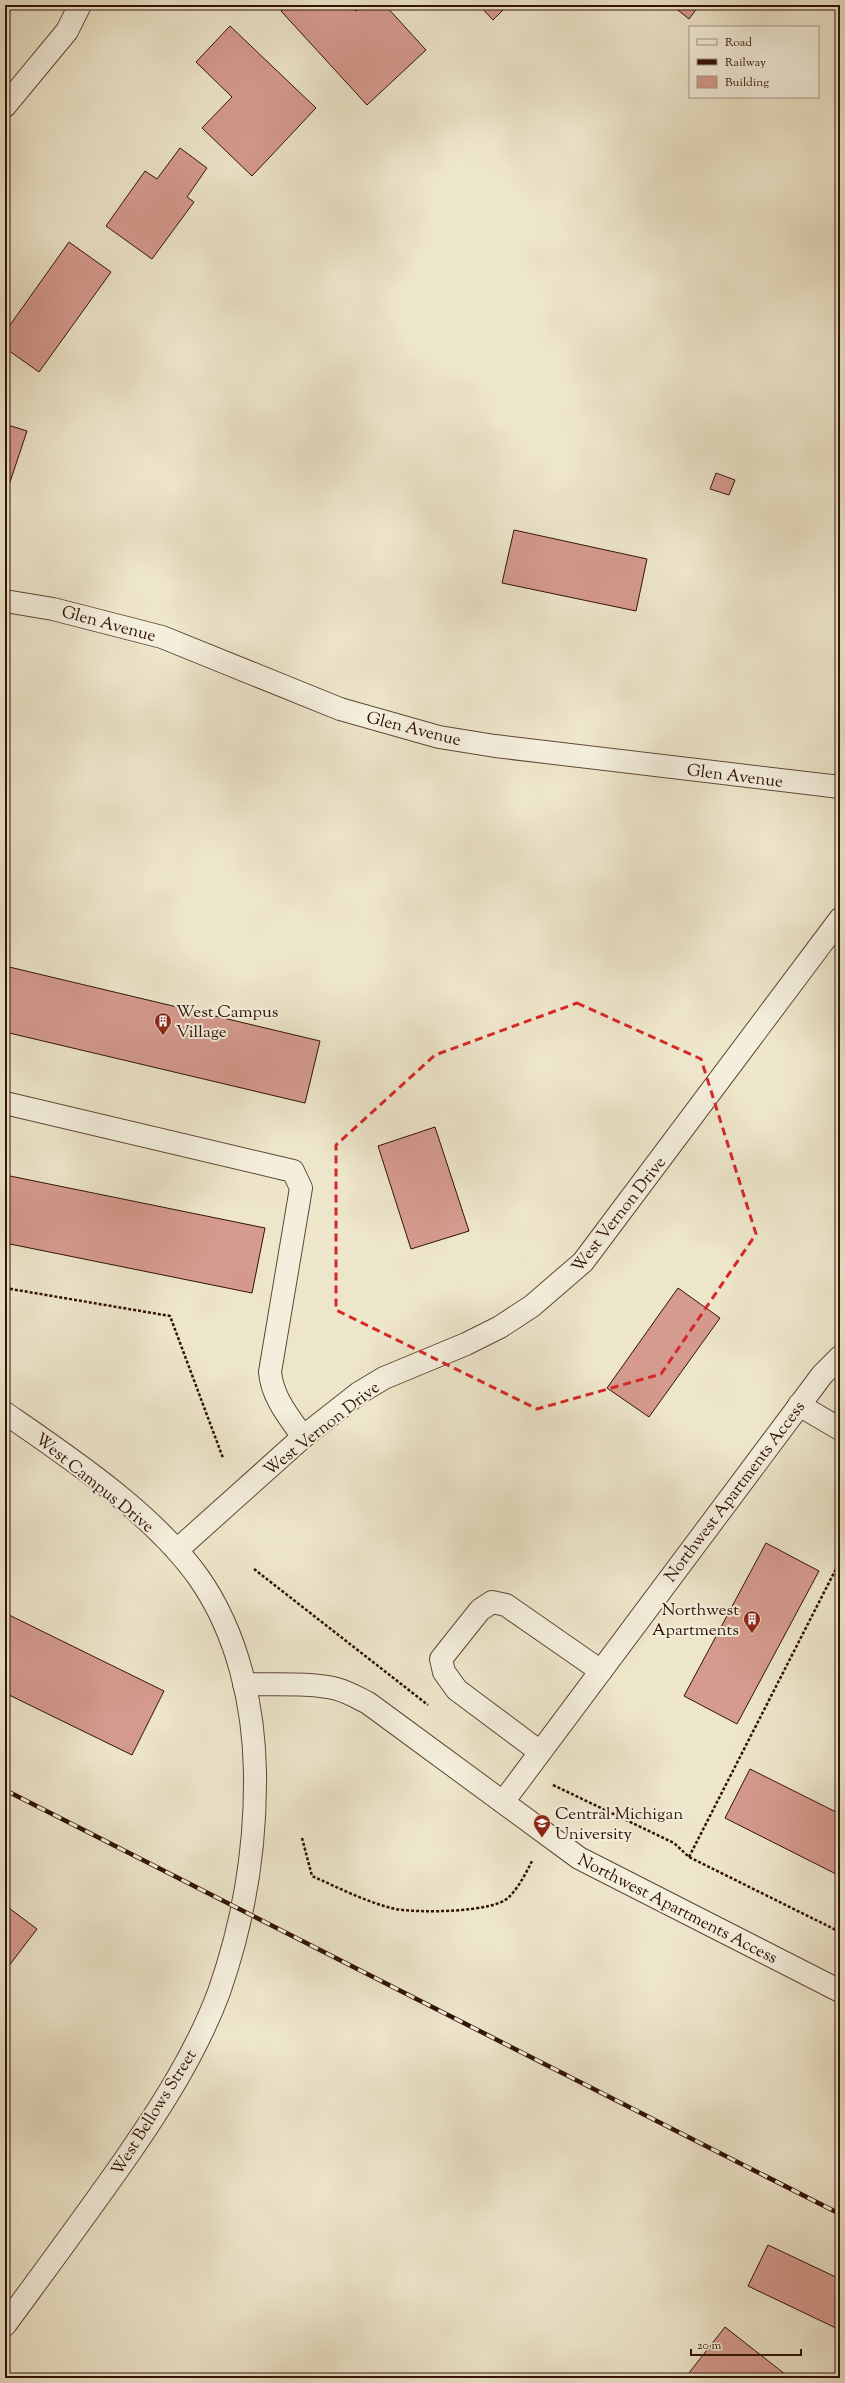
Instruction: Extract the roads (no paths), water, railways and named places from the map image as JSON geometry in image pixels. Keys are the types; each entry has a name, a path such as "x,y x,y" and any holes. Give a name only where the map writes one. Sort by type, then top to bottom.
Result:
{"street":[{"path":"5,106 59,41 80,5"},
{"name":"Glen Avenue","path":"5,601 53,609 162,637 340,709 438,737 503,747 840,787"},
{"name":"West Vernon Drive","path":"177,1550 303,1437 359,1393 384,1378 466,1344 500,1327 532,1306 583,1262 840,919"},
{"path":"5,1103 293,1171 300,1188 270,1372 271,1385 276,1396 303,1437"},
{"name":"Northwest Apartments Access","path":"503,1802 822,1374 840,1357"},
{"path":"799,1405 840,1429"},
{"name":"West Campus Drive","path":"5,1413 111,1490 177,1550 198,1577 224,1621 244,1684"},
{"path":"540,1752 457,1690 444,1672 441,1659 480,1610 492,1602 506,1605 601,1671"},
{"name":"Northwest Apartments Access","path":"244,1684 336,1688 352,1694 368,1703 580,1858 840,1991"},
{"name":"West Bellows Street","path":"5,2325 102,2193 148,2126 185,2064 218,1993 242,1911 253,1844 255,1756 251,1720 244,1684"}],"railway":[{"path":"5,1790 840,2214"}],"place":[{"name":"West Campus Village","path":"163,1036"},
{"name":"Northwest Apartments","path":"752,1634"},
{"name":"Central Michigan University","path":"542,1838"}]}
